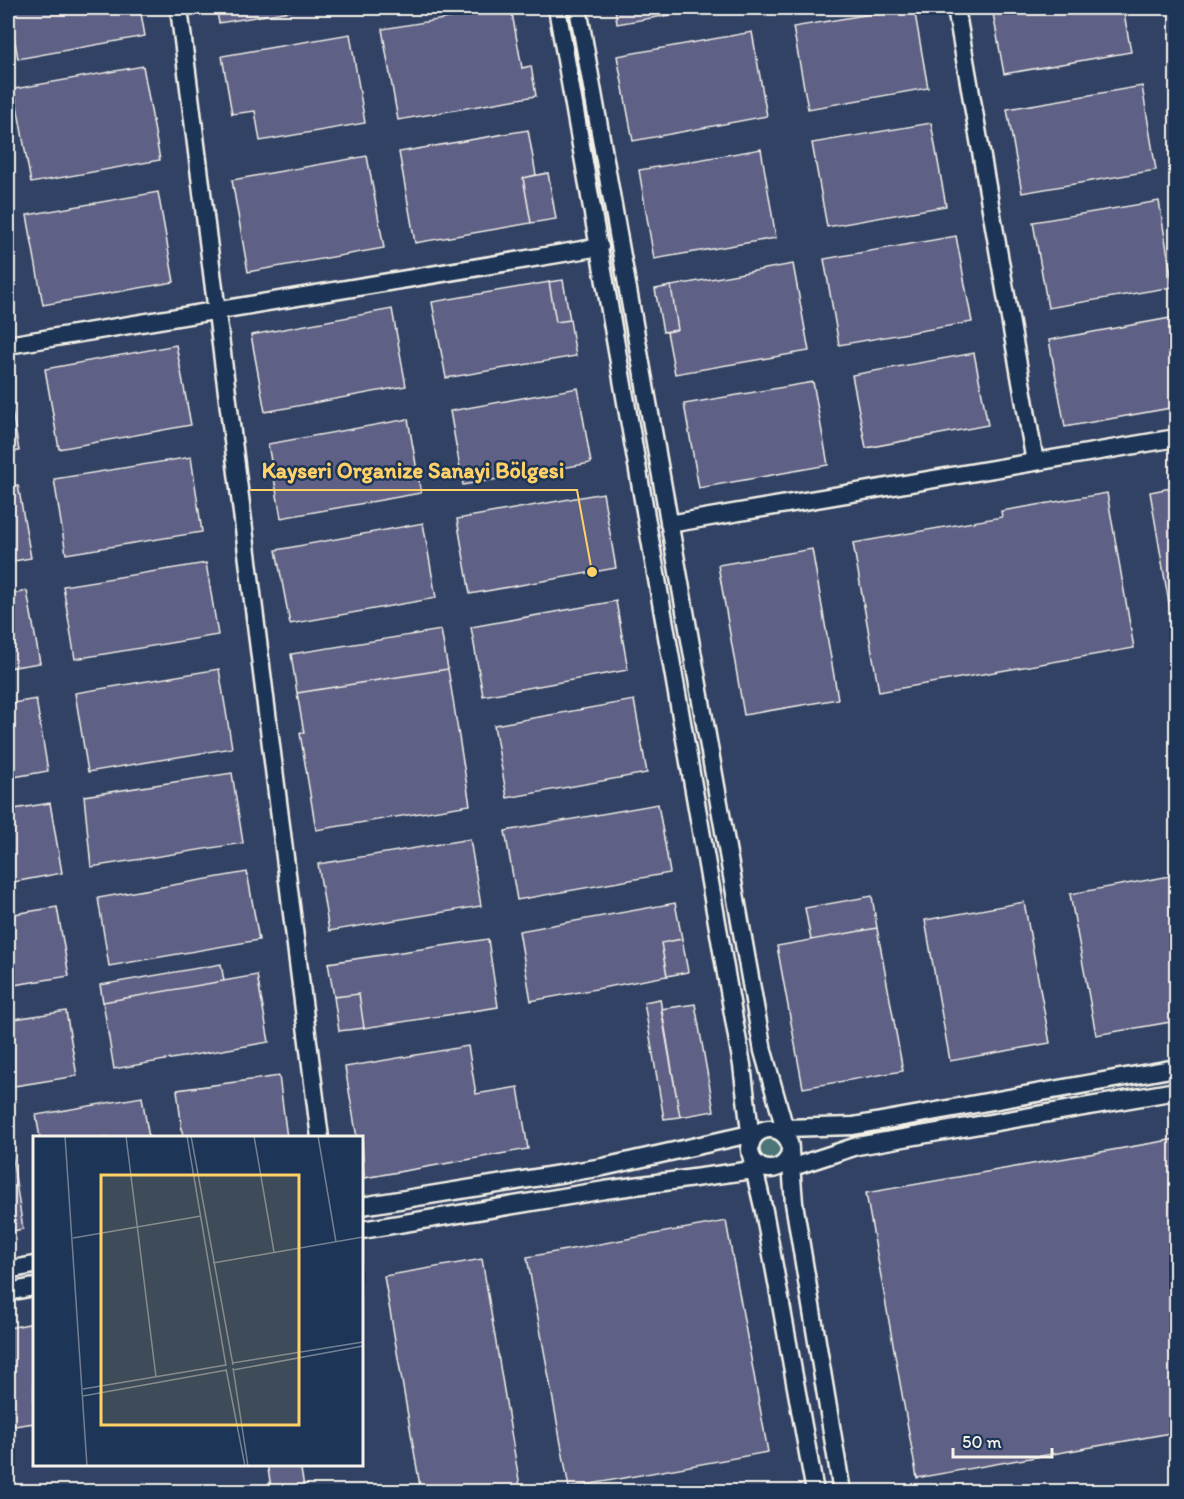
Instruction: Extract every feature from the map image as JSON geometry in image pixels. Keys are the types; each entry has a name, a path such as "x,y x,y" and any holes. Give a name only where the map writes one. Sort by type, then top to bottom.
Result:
{"street":[{"path":"179,8 320,1136"},
{"path":"556,8 600,247 742,1065 752,1164 766,1223 815,1491"},
{"path":"578,8 763,1051 789,1147 794,1203 842,1491"},
{"path":"956,8 1035,462"},
{"path":"8,345 600,247"},
{"path":"669,524 1176,438"},
{"path":"789,1147 853,1126 1176,1068"},
{"path":"789,1147 857,1146 1176,1091"},
{"path":"363,1206 603,1167 751,1137 766,1129 779,1131 789,1147 784,1164 773,1170 752,1164 363,1230"},
{"path":"8,1270 33,1265"},
{"path":"8,1292 33,1287"}],"shaded area":[{"path":"8,8 1176,8 1176,1491 8,1491"}],"green space":[{"path":"765,1137 775,1137 782,1144 782,1154 775,1161 765,1161 758,1154 758,1144"}],"building":[{"path":"9,8 140,8 145,36 18,59"},
{"path":"216,8 309,8 219,23"},
{"path":"511,8 522,68 531,66 536,96 398,120 382,29"},
{"path":"615,8 710,8 617,24"},
{"path":"914,8 928,88 808,109 793,27"},
{"path":"992,8 1123,8 1131,52 1004,74"},
{"path":"752,32 767,116 633,141 617,56"},
{"path":"350,34 365,123 260,141 255,111 232,114 222,56"},
{"path":"143,66 160,160 31,183 14,89"},
{"path":"1142,86 1156,170 1022,193 1007,109"},
{"path":"931,123 946,206 827,227 812,143"},
{"path":"528,130 536,175 523,178 531,223 415,243 399,152"},
{"path":"761,149 776,238 654,259 639,170"},
{"path":"367,156 384,248 248,272 232,180"},
{"path":"548,173 556,219 531,223 523,178"},
{"path":"158,192 174,282 43,305 27,215"},
{"path":"1159,201 1173,287 1048,308 1033,222"},
{"path":"956,236 972,322 839,345 824,259"},
{"path":"793,264 809,351 675,374 667,332 678,330 671,286"},
{"path":"563,280 570,320 556,322 549,282"},
{"path":"549,282 556,322 570,320 576,356 446,378 432,302"},
{"path":"671,286 678,330 663,332 655,289"},
{"path":"392,309 406,386 265,412 251,335"},
{"path":"1176,317 1176,407 1065,427 1049,340"},
{"path":"176,345 191,425 59,449 45,369"},
{"path":"974,353 988,425 866,448 852,375"},
{"path":"813,382 828,465 699,488 684,404"},
{"path":"8,387 19,451 8,453"},
{"path":"578,388 591,463 463,485 450,411"},
{"path":"408,419 421,493 281,518 268,444"},
{"path":"191,457 202,532 66,554 54,479"},
{"path":"18,485 31,558 8,562 8,486"},
{"path":"1176,487 1176,633 1174,633 1150,492"},
{"path":"603,493 616,568 470,594 457,519"},
{"path":"1107,493 1134,648 879,692 853,543 1002,517 1001,511"},
{"path":"423,523 436,598 290,624 276,550"},
{"path":"812,549 838,699 744,715 718,565"},
{"path":"206,563 218,635 75,659 63,586"},
{"path":"27,591 40,663 8,668 8,595"},
{"path":"616,601 628,670 483,696 471,627"},
{"path":"441,630 448,669 297,693 291,654"},
{"path":"219,669 232,748 88,772 75,693"},
{"path":"448,669 470,805 316,830 300,733 304,733 297,693"},
{"path":"36,699 48,771 8,778 8,704"},
{"path":"634,700 647,773 507,798 494,725"},
{"path":"232,773 243,843 91,867 84,796"},
{"path":"50,803 62,873 8,883 8,810"},
{"path":"658,804 670,873 517,900 505,831"},
{"path":"470,839 481,906 329,931 318,864"},
{"path":"247,872 259,940 109,966 98,898"},
{"path":"1170,876 1176,914 1176,1021 1096,1035 1070,894"},
{"path":"872,896 877,928 811,940 805,908"},
{"path":"1024,902 1050,1043 950,1061 925,920"},
{"path":"675,903 682,939 661,943 667,976 531,1001 519,931"},
{"path":"57,907 69,976 8,986 8,915"},
{"path":"877,928 903,1071 803,1088 777,946"},
{"path":"488,939 498,1007 364,1028 359,994 334,997 328,963"},
{"path":"682,939 688,972 667,976 661,943"},
{"path":"221,964 224,981 103,1002 100,985"},
{"path":"257,975 269,1042 114,1069 103,1002"},
{"path":"359,994 364,1028 339,1031 334,997"},
{"path":"660,999 680,1117 664,1119 644,1002"},
{"path":"695,1004 714,1111 680,1117 661,1009"},
{"path":"66,1011 77,1076 8,1087 8,1020"},
{"path":"468,1046 476,1094 518,1087 528,1149 364,1178 363,1136 357,1136 345,1067"},
{"path":"279,1076 287,1136 183,1136 177,1090"},
{"path":"142,1097 149,1136 40,1136 36,1115"},
{"path":"8,1129 23,1229 8,1232"},
{"path":"1176,1139 1176,1432 917,1478 866,1193"},
{"path":"726,1221 768,1452 569,1488 527,1257"},
{"path":"482,1259 521,1492 421,1492 384,1276"},
{"path":"33,1323 33,1423 8,1427 8,1328"},
{"path":"267,1466 300,1466 305,1492 272,1492"}],"place":[{"name":"Kayseri Organize Sanayi Bölgesi","path":"592,572"}]}
